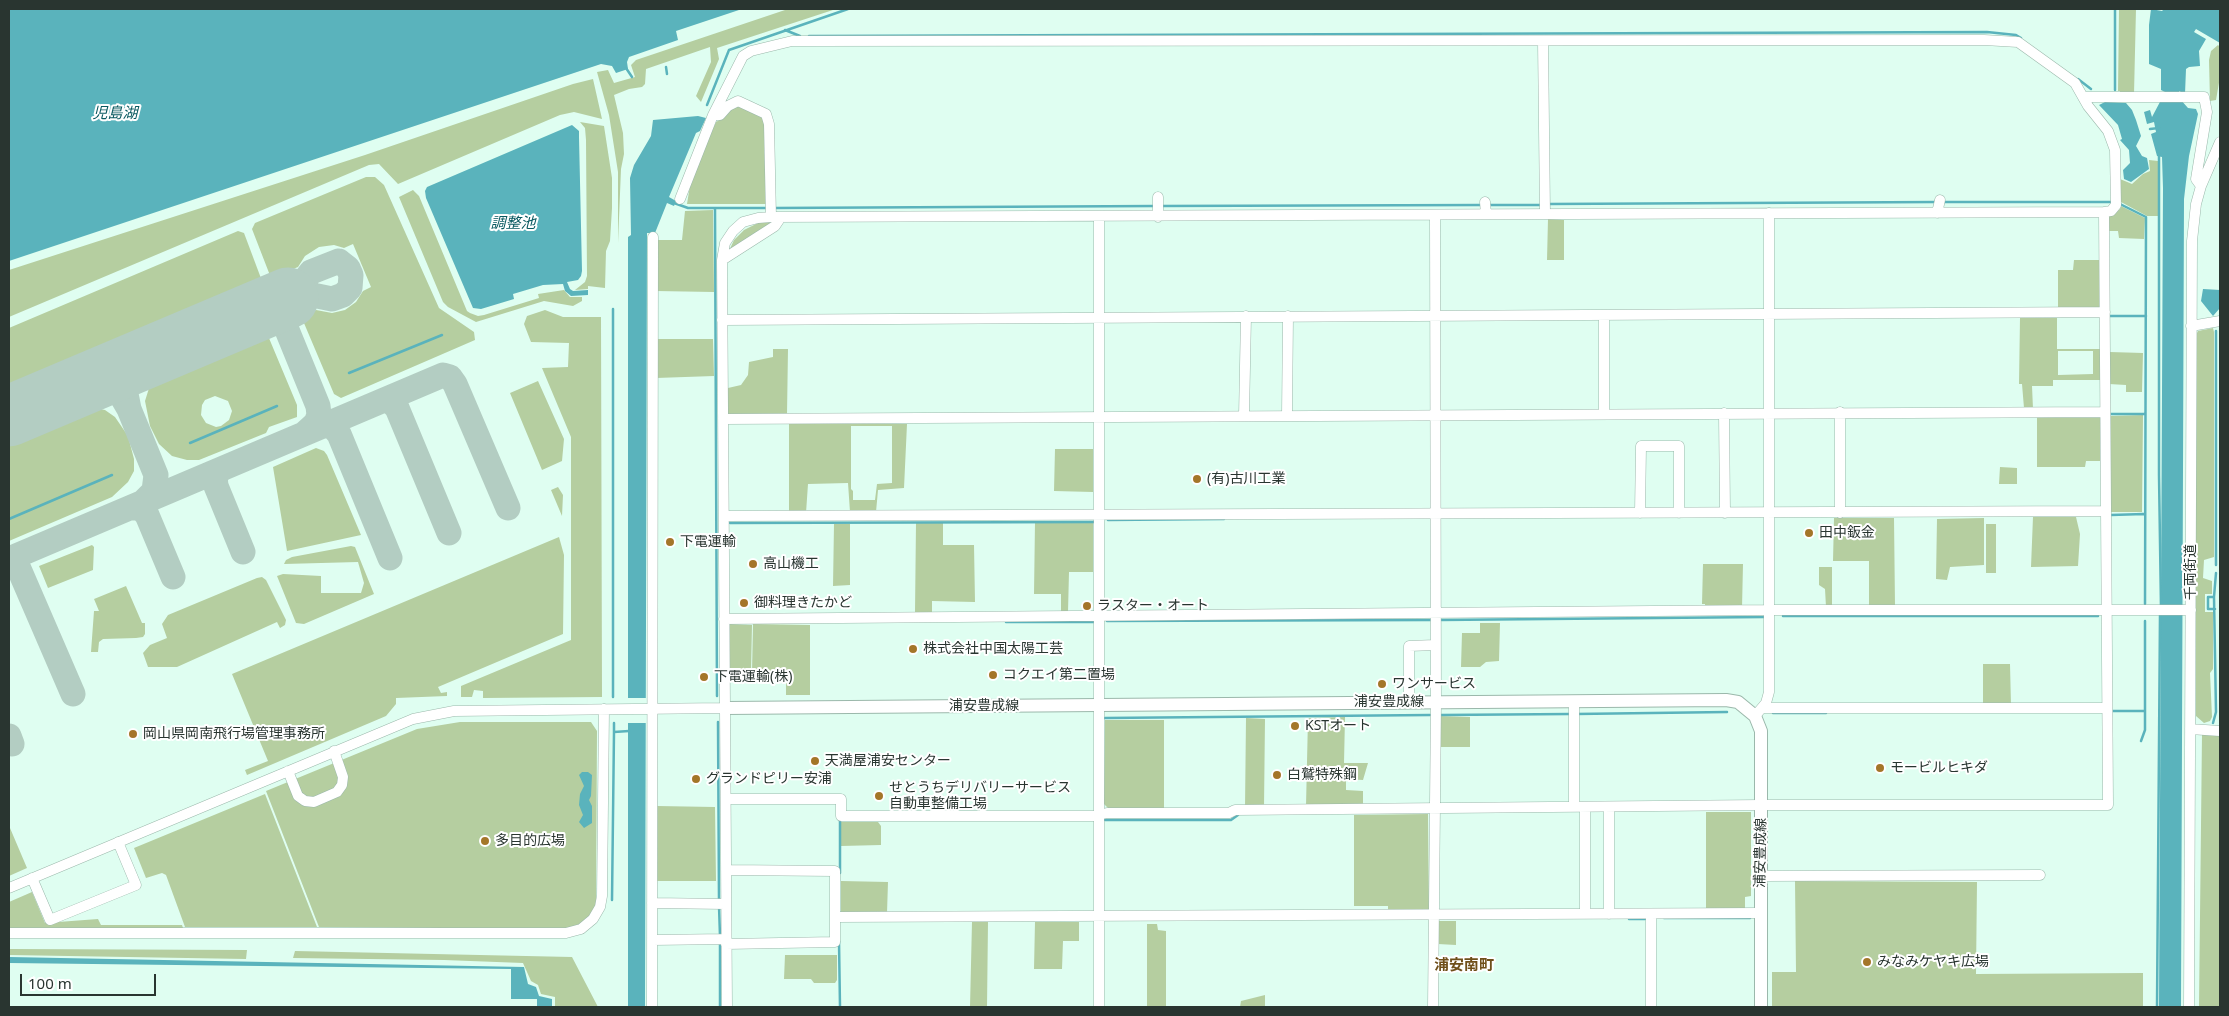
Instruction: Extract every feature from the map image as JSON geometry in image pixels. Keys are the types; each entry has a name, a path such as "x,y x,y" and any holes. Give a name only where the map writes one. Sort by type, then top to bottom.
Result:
{"main road":[{"name":"浦安豊成線","path":"725,708 1436,702 1574,709 1726,700 1738,702 1759,712 1761,731 1761,1007"}],"street":[{"path":"680,199 713,115 743,56 751,51 792,42 1984,40 2018,42 2075,83 2088,106 2108,131 2113,144 2117,203 2111,211 2104,212 1938,206 1769,213 1545,208 1485,209 1435,215 1158,207 1099,217 773,213 742,222 725,243 722,260 726,870 721,904 727,1007"},
{"path":"1544,41 1545,208"},
{"path":"2084,97 2204,97 2207,105 2196,179 2201,186"},
{"path":"713,115 720,115 728,106 738,101 766,114 769,124 775,226 730,257 722,260"},
{"name":"千両街道","path":"2189,1007 2190,729 2187,610 2192,241 2196,204 2201,186 2220,142"},
{"path":"726,799 841,799 841,816 1230,813 1235,810 1762,805 2108,805 2104,212"},
{"path":"1759,712 1768,698 1769,213"},
{"path":"1433,1007 1436,702 1435,215"},
{"path":"1099,217 1101,617 1099,1007"},
{"path":"652,1007 650,709 653,237"},
{"path":"722,320 2104,312"},
{"path":"1604,315 1604,414"},
{"path":"1244,416 1246,316"},
{"path":"1287,416 1288,316"},
{"path":"2191,326 2220,322"},
{"path":"723,419 1768,412 1840,414 2105,412"},
{"path":"1724,413 1725,513"},
{"path":"1840,414 1840,513"},
{"path":"1640,513 1641,446 1679,446 1679,513"},
{"path":"724,516 2105,511"},
{"path":"724,619 1769,610 2187,610"},
{"path":"1409,702 1409,646 1435,646"},
{"path":"9,888 397,724 439,713 454,711 725,708"},
{"path":"1759,712 2106,708"},
{"path":"9,933 566,933 581,929 593,920 600,907 602,896 604,709"},
{"path":"1574,709 1574,807"},
{"path":"2190,729 2220,731"},
{"path":"288,771 298,796 305,802 314,802 337,792 342,785 343,777 334,751"},
{"path":"1585,807 1585,914"},
{"path":"1609,807 1609,914"},
{"path":"32,878 50,920 136,884 118,842"},
{"path":"652,940 835,942 835,871 726,870"},
{"path":"1761,876 2040,875"},
{"path":"652,904 721,904"},
{"path":"1651,914 1651,1007"},
{"path":"834,917 1760,914"}],"green space":[{"path":"788,9 836,9 717,48 719,59 701,102 696,96 711,62 710,47 646,69 645,84 642,87 629,89 614,95 623,133 624,154 621,169 618,243 618,172 609,115 597,72 608,70 614,83 635,77 631,65 636,60"},
{"path":"2119,9 2136,9 2134,94 2120,94 2120,91 2118,91"},
{"path":"2218,45 2220,47 2220,77 2216,100 2210,101 2209,60 2211,51"},
{"path":"593,79 602,119 574,112 560,115 398,184 379,164 369,165 9,317 9,270"},
{"path":"738,105 764,119 766,204 687,204 692,173 716,122 723,118 732,106"},
{"path":"580,122 604,126 612,178 612,208 610,241 606,251 605,288 588,286 588,289 575,290 585,282 587,276 586,140 585,128"},
{"path":"2149,160 2158,161 2158,216 2147,216 2121,202 2120,179 2132,184 2143,174 2150,171"},
{"path":"366,177 375,177 384,185 439,308 474,332 475,340 341,398 334,394 301,316 316,310 332,313 345,310 356,302 363,291 371,287 353,244 344,248 334,245 319,247 305,256 298,267 271,278 252,229 255,223"},
{"path":"413,190 419,196 467,311 470,313 478,316 484,315 539,298 538,294 564,290 570,297 582,297 582,301 573,306 544,301 476,322 448,307 443,302 399,197"},
{"path":"2121,206 2145,218 2144,239 2119,238 2118,231 2108,231 2108,217 2120,209"},
{"path":"713,210 714,292 656,291 656,240 682,240 685,211"},
{"path":"1548,219 1564,220 1564,260 1547,260"},
{"path":"760,222 773,222 728,253 734,240 744,230"},
{"path":"238,231 244,233 262,281 9,390 9,328"},
{"path":"2074,260 2100,260 2100,309 2058,309 2058,270 2073,270"},
{"path":"545,310 563,317 601,317 602,697 483,698 483,691 474,690 472,697 461,697 461,686 571,640 571,437 542,368 568,367 569,343 531,342 524,324 527,316"},
{"path":"2020,318 2057,318 2057,349 2100,349 2100,380 2053,380 2053,386 2032,386 2033,409 2024,408 2022,384 2019,384","holes":["2058,351 2093,351 2093,374 2058,375"]},
{"path":"2213,328 2214,557 2204,560 2203,578 2212,581 2212,594 2205,594 2205,612 2213,612 2213,669 2210,673 2212,717 2210,721 2204,723 2196,716 2196,335 2198,331"},
{"path":"266,331 297,405 297,417 269,427 266,433 199,460 187,460 172,456 159,444 150,426 145,401 150,385 162,375","holes":["215,396 228,401 232,411 229,420 216,427 206,423 201,415 202,405 205,400"]},
{"path":"656,339 713,339 714,376 656,378"},
{"path":"773,349 788,349 787,414 728,414 728,388 741,385 748,375 749,362 773,357"},
{"path":"2110,352 2143,353 2142,392 2126,392 2126,385 2109,384"},
{"path":"538,381 564,439 562,461 542,470 510,393"},
{"path":"95,408 105,410 115,417 128,436 134,459 134,471 128,482 112,497 9,541 9,441 84,409"},
{"path":"2143,415 2142,512 2109,512 2109,416"},
{"path":"2037,417 2100,417 2100,461 2086,461 2085,467 2037,467"},
{"path":"789,423 907,424 904,488 878,490 876,512 850,512 848,483 808,484 806,513 789,513","holes":["851,426 892,426 892,483 877,484 875,500 853,500 853,491 851,489"]},
{"path":"316,448 324,451 327,455 361,535 287,551 273,467"},
{"path":"1055,449 1093,449 1093,492 1054,491"},
{"path":"2000,467 2017,468 2017,484 1999,484"},
{"path":"558,487 563,495 562,516 551,490"},
{"path":"2033,517 2076,517 2080,534 2078,566 2031,567"},
{"path":"1834,518 1894,518 1895,606 1869,606 1869,561 1833,561"},
{"path":"1984,518 1984,565 1950,567 1947,580 1936,579 1937,519"},
{"path":"1035,522 1093,522 1093,572 1069,572 1068,612 1061,612 1061,594 1034,594"},
{"path":"916,523 943,523 943,545 974,545 975,602 932,601 932,613 915,612"},
{"path":"834,524 850,524 850,585 833,586"},
{"path":"1986,524 1996,524 1996,573 1986,573"},
{"path":"559,537 564,555 563,634 438,687 441,693 447,692 447,696 396,698 396,704 386,716 247,775 245,770 268,761 232,674"},
{"path":"92,545 94,547 93,570 48,588 39,566"},
{"path":"351,546 355,547 374,594 304,624 296,623 277,576 283,574 321,576 321,593 361,593 364,583 358,562 284,564 286,560 292,557"},
{"path":"1703,564 1743,564 1742,608 1705,608 1705,604 1702,604"},
{"path":"1819,567 1832,567 1832,607 1826,607 1825,589 1819,585"},
{"path":"262,577 266,580 286,620 285,625 280,628 277,622 177,667 148,667 143,653 150,645 167,638 162,624 168,615"},
{"path":"126,586 142,623 145,623 145,634 143,637 136,638 103,639 99,642 98,652 91,652 94,611 99,611 94,599"},
{"path":"1480,623 1500,623 1499,661 1486,662 1480,667 1461,667 1462,633 1480,633"},
{"path":"729,624 752,625 751,672 729,672"},
{"path":"753,624 810,625 810,695 786,695 786,673 752,672"},
{"path":"1983,664 2010,664 2011,706 1983,705"},
{"path":"1439,716 1470,717 1470,747 1438,747"},
{"path":"1345,717 1344,763 1368,763 1363,780 1346,779 1346,790 1363,791 1363,806 1306,806 1308,718"},
{"path":"1246,718 1265,719 1264,807 1245,808"},
{"path":"1105,720 1164,720 1164,808 1109,809 1104,804"},
{"path":"460,722 591,722 597,731 596,903 590,918 576,926 563,929 319,927 266,791 417,729"},
{"path":"2202,734 2220,734 2220,1007 2199,1007"},
{"path":"265,794 317,927 185,927 166,875 162,873 146,878 134,848"},
{"path":"657,806 715,807 716,881 657,881"},
{"path":"1706,812 1751,812 1751,896 1745,897 1745,910 1706,910"},
{"path":"1428,814 1429,912 1388,912 1388,906 1354,906 1354,815"},
{"path":"841,822 878,822 881,826 881,845 841,846"},
{"path":"9,829 27,868 9,876"},
{"path":"841,881 888,882 887,913 841,913"},
{"path":"1795,881 1977,882 1976,974 2143,973 2143,1007 1772,1007 1772,972 1796,972"},
{"path":"32,892 45,923 98,919 101,925 182,925 183,928 9,928 9,902"},
{"path":"1438,921 1456,921 1456,945 1438,944"},
{"path":"972,922 988,922 987,1007 970,1007"},
{"path":"1035,922 1079,922 1079,941 1063,941 1062,969 1034,969"},
{"path":"1147,924 1157,924 1158,930 1166,931 1166,1007 1147,1007"},
{"path":"9,949 247,950 246,959 9,955"},
{"path":"295,951 572,957 598,1007 555,1007 555,997 541,994 538,985 531,981 523,963 293,958"},
{"path":"785,955 837,955 837,980 835,983 814,983 811,979 784,979"},
{"path":"1265,995 1265,1007 1240,1007 1241,1001"}],"water":[{"name":"児島湖","path":"9,9 742,9 676,31 678,40 629,57 627,62 628,69 616,73 612,66 601,64 9,261"},
{"path":"2151,9 2162,11 2164,9 2220,9 2220,43 2196,29 2194,32 2206,39 2199,51 2200,66 2186,69 2185,94 2179,91 2180,99 2188,108 2196,109 2198,114 2189,156 2184,199 2181,1007 2159,1007 2163,188 2162,157 2157,156 2151,134 2156,132 2154,122 2147,124 2144,112 2150,110 2152,117 2161,100 2165,99 2165,92 2161,90 2161,69 2149,64"},
{"path":"2105,102 2126,103 2132,110 2136,120 2141,136 2136,146 2142,156 2147,158 2149,169 2131,182 2124,179 2123,170 2130,163 2129,150 2120,140 2122,139 2118,125 2099,105"},
{"path":"698,116 706,118 700,131 696,133 669,197 676,201 674,206 667,203 655,233 647,233 645,1007 628,1007 628,237 631,235 630,178 634,165 651,136 653,120"},
{"name":"調整池","path":"572,125 579,131 582,271 578,280 567,282 573,291 588,290 588,295 571,296 565,291 563,284 543,285 513,294 514,299 481,309 473,308 426,198 425,191 427,187"},
{"path":"2203,289 2220,290 2220,308 2213,316 2201,301"},
{"path":"582,772 588,772 592,775 591,796 589,800 592,806 592,823 584,828 579,822 583,815 579,805 580,794 584,786 579,775"},
{"path":"9,957 524,967 528,984 536,987 539,996 552,999 552,1007 537,1007 537,999 511,999 511,969 9,963"}],"pier":[{"path":"624,698 647,698 647,723 624,723"}],"waterway":[{"path":"707,105 729,50 848,9"},
{"path":"2115,9 2115,90"},
{"path":"785,30 800,36"},
{"path":"809,36 1987,32 2016,35 2021,38"},
{"path":"666,67 667,74"},
{"path":"626,68 632,77"},
{"path":"2078,79 2091,89"},
{"path":"2150,129 2159,128"},
{"path":"2159,154 2161,608"},
{"path":"1548,204 1937,202"},
{"path":"1943,202 2112,202"},
{"path":"674,203 688,208 767,208"},
{"path":"2118,203 2146,217 2145,604"},
{"path":"1160,206 1482,205"},
{"path":"1488,205 1542,205"},
{"path":"773,208 1155,206"},
{"path":"715,208 717,696"},
{"path":"613,309 613,697"},
{"path":"2109,316 2146,316"},
{"path":"2216,331 2216,565"},
{"path":"349,373 442,335"},
{"path":"190,443 277,406"},
{"path":"2110,414 2144,414"},
{"path":"9,519 112,475"},
{"path":"2111,515 2144,514"},
{"path":"1108,520 1224,519"},
{"path":"730,523 1095,522"},
{"path":"2213,723 2216,712 2214,597 2216,573"},
{"path":"2214,597 2208,597 2208,609 2215,609"},
{"path":"2157,1007 2160,614"},
{"path":"1783,616 2098,616"},
{"path":"1440,620 1765,617"},
{"path":"1107,621 1431,620"},
{"path":"2141,741 2145,730 2145,621"},
{"path":"1006,622 1095,622"},
{"path":"2113,711 2145,711"},
{"path":"1576,714 1727,712"},
{"path":"1773,713 1826,713"},
{"path":"1441,715 1570,714"},
{"path":"1105,718 1430,715"},
{"path":"718,722 719,901"},
{"path":"614,723 614,732"},
{"path":"612,900 614,732 629,731"},
{"path":"1105,820 1231,820 1238,815"},
{"path":"840,820 840,873"},
{"path":"719,906 720,936"},
{"path":"1664,918 1750,918"},
{"path":"1629,919 1645,919"},
{"path":"720,941 720,1007"},
{"path":"839,941 840,1007"}],"taxiway":[{"path":"339,261 348,268 351,275 350,288 343,295 332,299 303,293 288,298 311,272 339,261"},
{"path":"276,303 318,406 319,415 316,423 305,433"},
{"path":"129,409 126,394 128,381 137,367 152,355"},
{"path":"9,559 443,375 450,377 455,384 508,508"},
{"path":"81,386 94,384 112,389 122,397 129,409 156,475 154,491 142,503"},
{"path":"382,401 390,401 397,408 449,533"},
{"path":"323,426 332,426 339,434 390,558"},
{"path":"220,470 215,477 216,486 243,552"},
{"path":"131,508 141,508 147,515 173,577"},
{"path":"9,561 14,563 19,569 73,694"},
{"path":"9,736 12,744"}],"runway":[{"path":"9,416 288,298"}],"place":[{"name":"(有)古川工業","path":"1197,479"},
{"name":"田中鈑金","path":"1809,533"},
{"name":"下電運輸","path":"670,542"},
{"name":"高山機工","path":"753,564"},
{"name":"御料理きたかど","path":"744,603"},
{"name":"ラスター・オート","path":"1087,606"},
{"name":"株式会社中国太陽工芸","path":"913,649"},
{"name":"コクエイ第二置場","path":"993,675"},
{"name":"下電運輸(株)","path":"704,677"},
{"name":"ワンサービス","path":"1382,684"},
{"name":"KSTオート","path":"1295,726"},
{"name":"岡山県岡南飛行場管理事務所","path":"133,734"},
{"name":"天満屋浦安センター","path":"815,761"},
{"name":"モービルヒキダ","path":"1880,768"},
{"name":"白鷲特殊鋼","path":"1277,775"},
{"name":"グランドピリー安浦","path":"696,779"},
{"name":"せとうちデリバリーサービス 自動車整備工場","path":"879,796"},
{"name":"多目的広場","path":"485,841"},
{"name":"みなみケヤキ広場","path":"1867,962"}],"district":[{"name":"浦安南町","path":"1464,966"}]}
